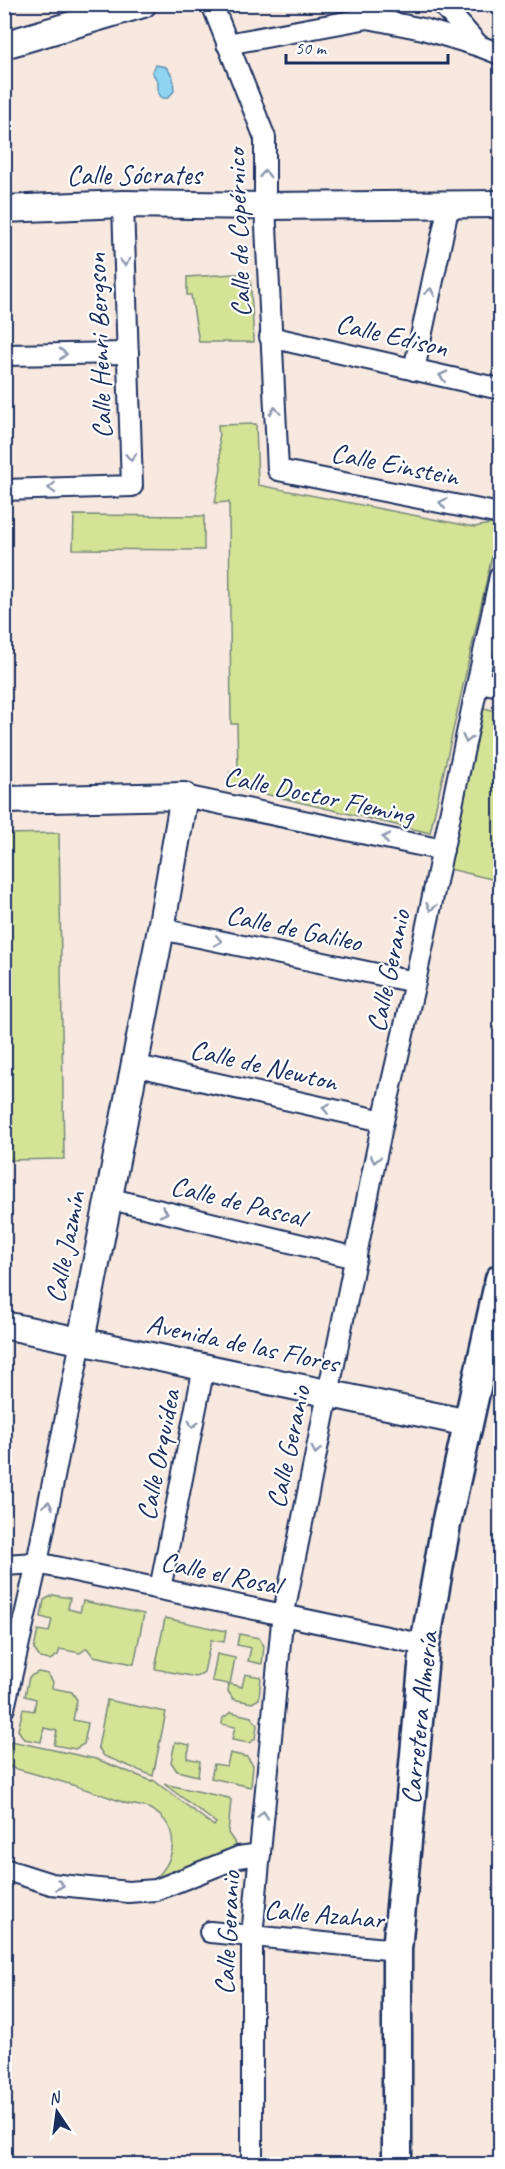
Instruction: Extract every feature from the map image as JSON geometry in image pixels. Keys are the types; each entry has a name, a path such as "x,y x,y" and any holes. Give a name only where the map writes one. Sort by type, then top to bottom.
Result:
{"main road":[{"name":"Carretera Almería","path":"397,2164 397,1950 425,1645 446,1524 501,1279"}],"street":[{"path":"4,45 143,4"},
{"name":"Calle de Copérnico","path":"212,4 265,138 270,337 278,470"},
{"path":"442,4 479,46"},
{"path":"227,44 368,18 423,29 501,54"},
{"name":"Calle Sócrates","path":"4,209 123,204 265,206 501,204"},
{"name":"Calle Henri Bergson","path":"4,490 132,486 123,204"},
{"path":"414,369 449,204"},
{"name":"Calle Edison","path":"270,337 501,389"},
{"path":"4,355 128,353"},
{"name":"Calle Einstein","path":"278,470 501,514"},
{"name":"Calle Geranio","path":"252,2164 252,1936 283,1615 383,1121 416,982 501,576"},
{"path":"479,682 501,686"},
{"path":"4,800 184,796"},
{"name":"Calle Doctor Fleming","path":"184,796 443,850"},
{"name":"Calle Jazmín","path":"4,1708 81,1341 161,928 184,796"},
{"name":"Calle de Galileo","path":"161,928 416,982"},
{"name":"Calle de Newton","path":"133,1065 383,1121"},
{"name":"Calle de Pascal","path":"107,1198 356,1258"},
{"name":"Avenida de las Flores","path":"4,1325 468,1423"},
{"name":"Calle Orquídea","path":"160,1589 204,1366"},
{"name":"Calle el Rosal","path":"4,1565 36,1563 425,1645"},
{"path":"4,1869 51,1884 128,1893 156,1890 239,1857 260,1854"},
{"name":"Calle Azahar","path":"210,1932 397,1950"}],"green space":[{"path":"250,273 254,342 199,342 191,295 187,295 187,277"},
{"path":"256,424 258,485 474,527 499,525 430,833 227,785 230,772 238,772 237,724 231,724 229,502 215,503 221,468 218,425"},
{"path":"74,515 204,516 204,550 73,549"},
{"path":"500,623 500,674 494,673 491,668"},
{"path":"484,708 500,712 500,881 449,869"},
{"path":"59,833 64,1159 5,1160 5,834"},
{"path":"53,1595 70,1598 68,1609 80,1612 83,1601 144,1614 134,1664 93,1656 87,1648 80,1653 60,1649 58,1655 50,1660 40,1658 34,1649 38,1630 49,1632 52,1620 41,1617 44,1600"},
{"path":"165,1618 226,1631 224,1642 211,1640 204,1672 196,1677 155,1669"},
{"path":"239,1634 259,1638 264,1646 262,1664 248,1661 251,1648 237,1645"},
{"path":"217,1654 235,1658 230,1684 242,1687 245,1674 261,1677 259,1699 252,1703 233,1699 228,1691 229,1684 212,1681"},
{"path":"38,1672 48,1674 53,1682 52,1688 72,1692 77,1700 73,1720 88,1723 84,1744 75,1749 54,1745 57,1731 44,1728 41,1742 24,1739 18,1730 23,1709 34,1711 36,1699 25,1696 29,1677"},
{"path":"107,1700 166,1712 153,1776 104,1756 98,1747"},
{"path":"231,1712 251,1717 257,1725 255,1739 249,1743 232,1740 235,1727 222,1724 223,1718"},
{"path":"11,1741 96,1759 153,1780 214,1826 216,1823 164,1784 229,1798 231,1800 228,1833 239,1849 150,1883 166,1866 172,1846 172,1836 162,1818 146,1807 125,1803 96,1792 6,1766"},
{"path":"175,1742 190,1745 187,1758 200,1761 198,1776 177,1771 171,1762"},
{"path":"230,1753 247,1757 253,1765 251,1787 211,1778 214,1764 227,1766"}],"water":[{"path":"156,65 166,67 173,77 174,91 168,98 162,98 158,93 158,82 152,72"}]}
